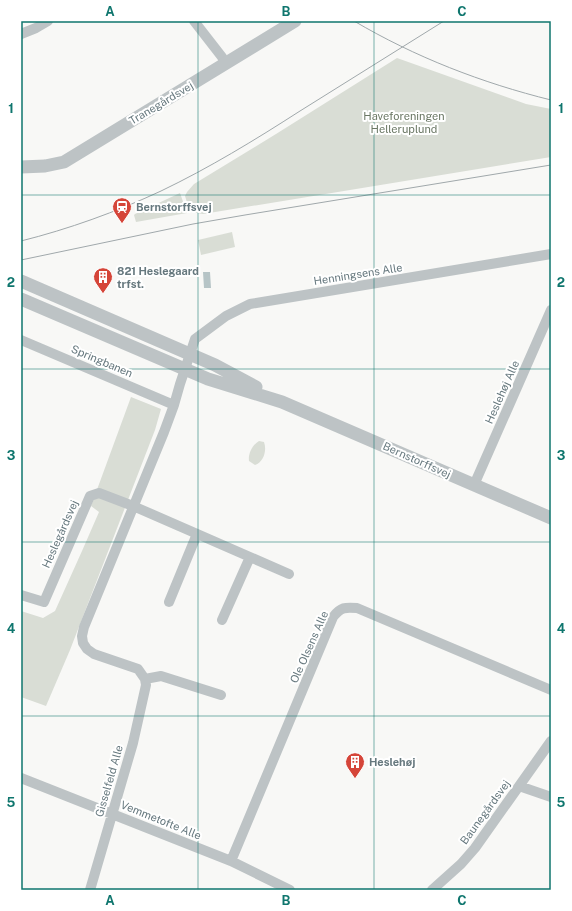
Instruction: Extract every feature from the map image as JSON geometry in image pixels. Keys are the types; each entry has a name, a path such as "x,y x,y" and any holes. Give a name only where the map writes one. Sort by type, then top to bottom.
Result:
{"street":[{"path":"21,34 48,21"},
{"path":"194,21 221,56 225,64"},
{"name":"Tranegårdsvej","path":"21,167 45,166 64,162 295,21"},
{"name":"Henningsens Alle","path":"190,354 197,337 226,316 250,304 551,254"},
{"name":"Bernstorffsvej","path":"21,281 215,365 282,402 551,518"},
{"name":"Bernstorffsvej","path":"21,299 208,379 282,402"},
{"name":"Heslehøj Alle","path":"474,485 551,310"},
{"name":"Springbanen","path":"21,340 174,405"},
{"path":"190,354 174,405 84,627 82,636 83,643 87,649 94,654 138,669 145,678 161,676 221,695"},
{"name":"Heslegårdsvej","path":"21,595 44,602 90,496 99,493 133,506"},
{"path":"133,506 289,574"},
{"path":"169,602 197,534"},
{"path":"222,620 250,557"},
{"name":"Ole Olsens Alle","path":"231,861 333,617 339,610 347,607 357,608 551,690"},
{"name":"Gisselfeld Alle","path":"90,890 135,736 146,685 145,678"},
{"name":"Baunegårdsvej","path":"432,890 461,864 470,853 551,741"},
{"name":"Vemmetofte Alle","path":"21,778 231,861 290,890"},
{"path":"519,786 551,797"}],"green space":[{"name":"Haveforeningen Helleruplund","path":"397,58 526,104 551,109 551,157 203,214 190,212 185,196 194,184"},
{"path":"180,193 187,213 136,222 135,214"},
{"path":"232,232 235,247 201,255 198,240"},
{"path":"131,397 161,409 155,430 70,650 46,706 21,697 21,611 43,618 55,611 99,512 91,506"},
{"path":"259,441 264,442 265,452 263,459 255,465 249,461 249,455 252,447"}],"shaded area":[{"path":"203,272 210,272 211,288 204,288"}],"tram line":[{"path":"354,21 401,46 450,68 500,86 551,100"},
{"path":"21,241 57,231 110,213 179,182 249,143 444,21"},
{"path":"21,260 193,224 551,165"}],"place":[{"name":"Bernstorffsvej","path":"122,224"},
{"name":"821 Heslegaard trfst.","path":"103,294"},
{"name":"Heslehøj","path":"355,779"}]}
